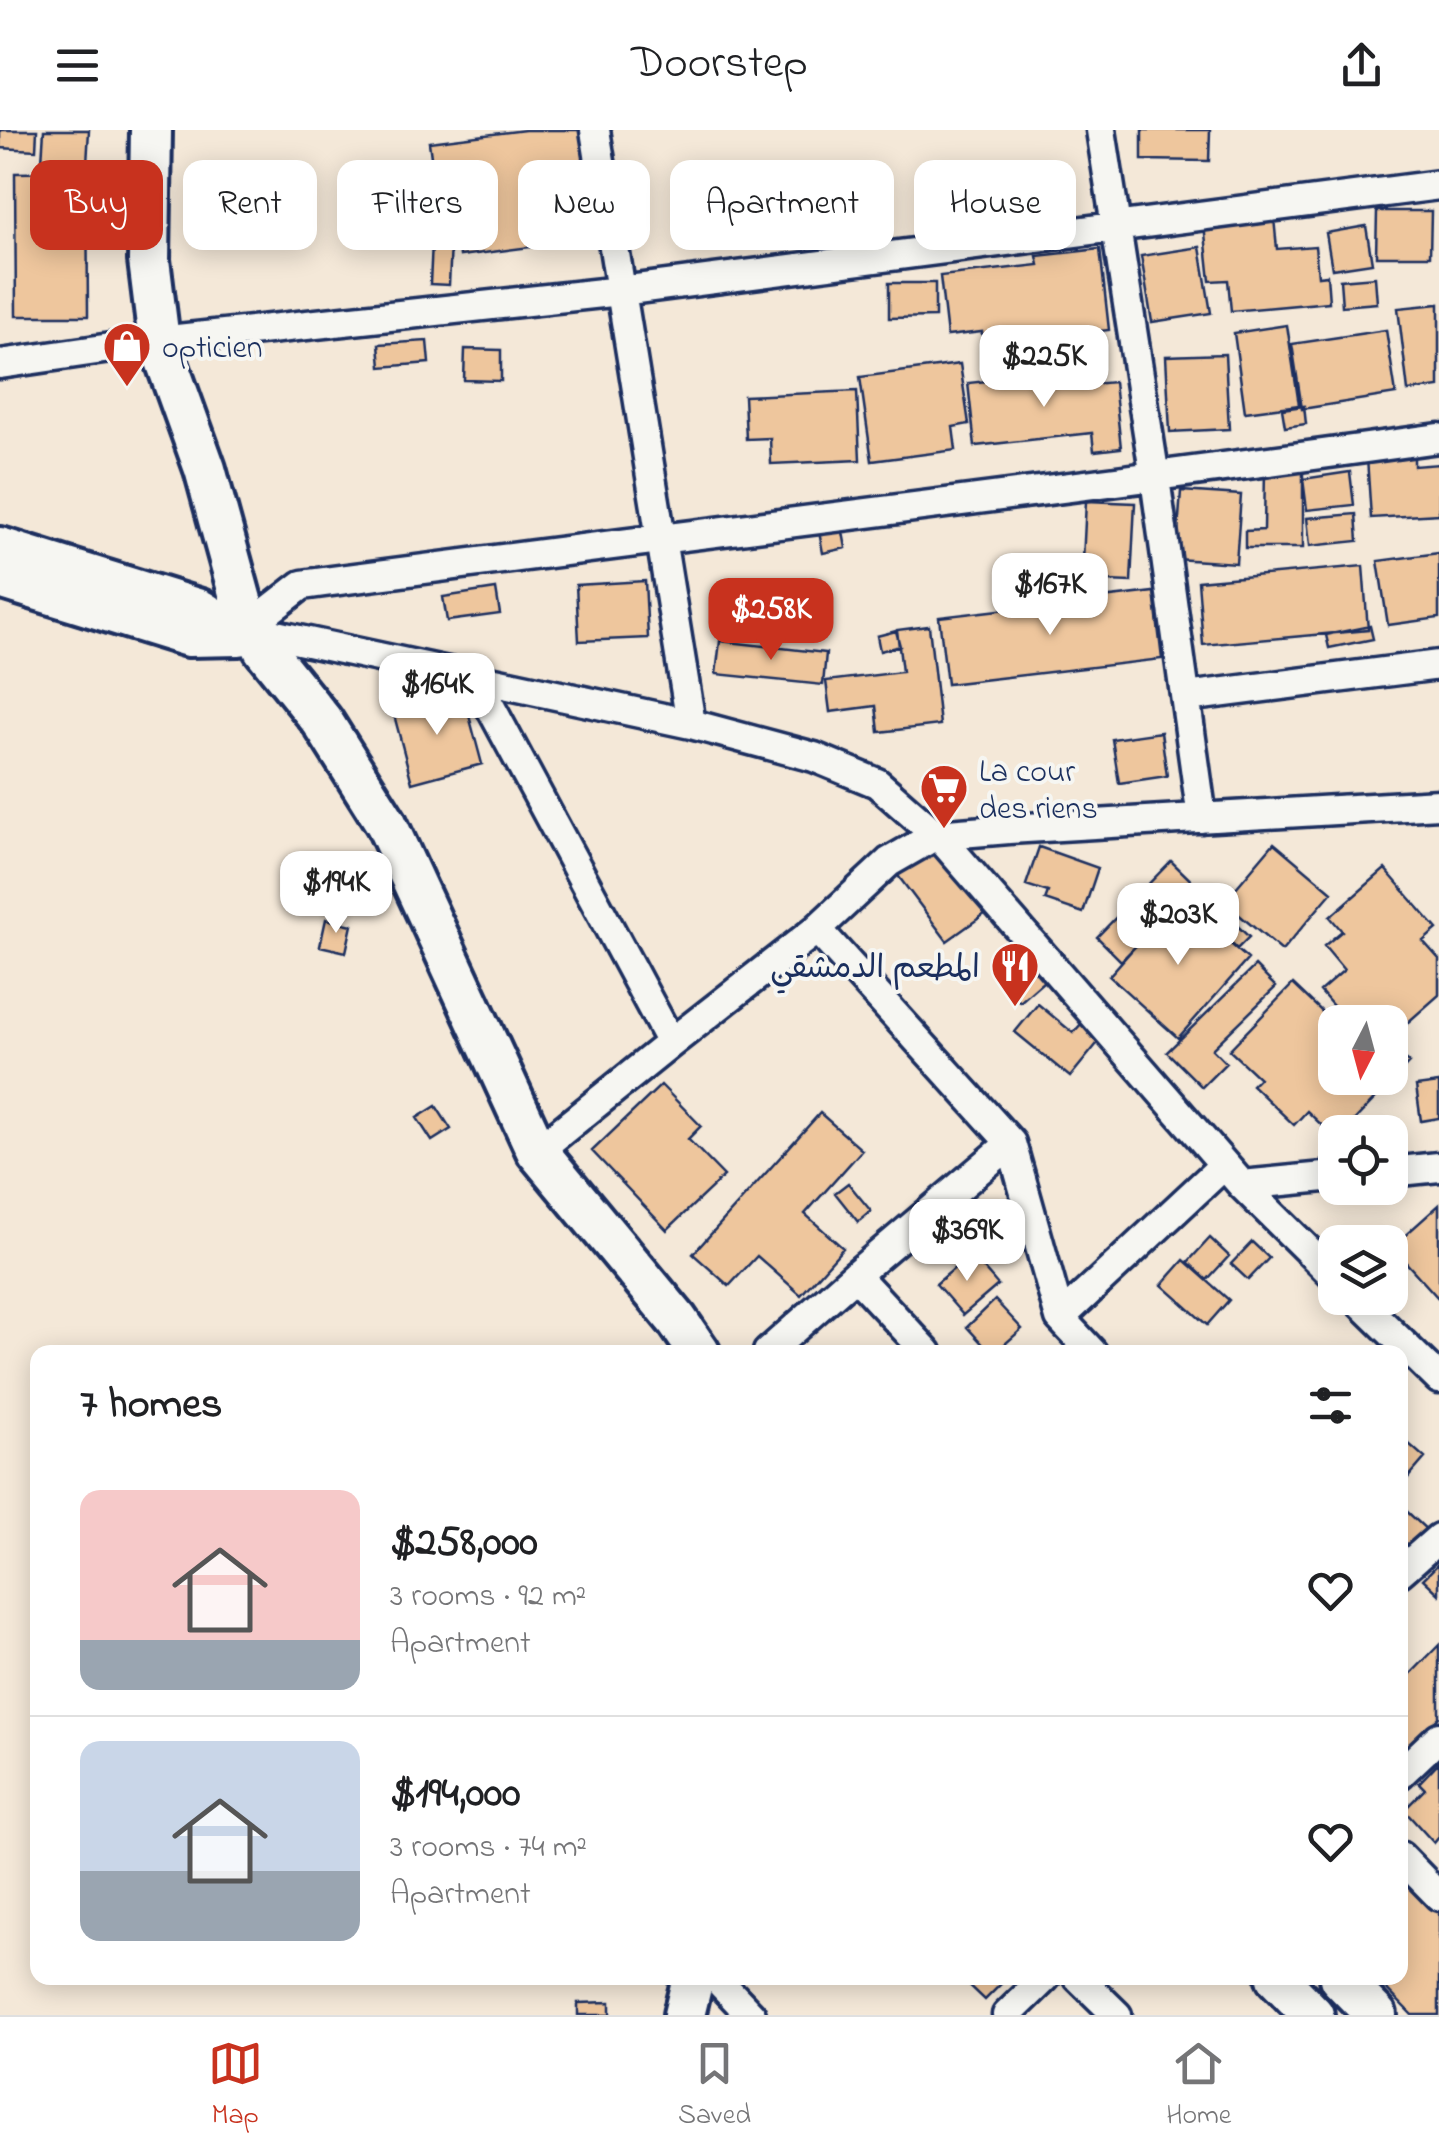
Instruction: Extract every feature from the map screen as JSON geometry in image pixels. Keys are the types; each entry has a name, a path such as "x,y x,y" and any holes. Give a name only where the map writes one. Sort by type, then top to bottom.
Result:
{"street":[{"path":"151,130 149,260 158,340 205,468 256,632 322,721 386,823 537,1150 677,1320 693,1345"},
{"path":"596,130 691,724"},
{"path":"1101,130 1202,818"},
{"path":"0,364 158,340 621,291 1439,185"},
{"path":"0,578 188,636 256,632 302,585 1155,478 1439,438"},
{"path":"0,548 200,610 256,632 691,724 814,757 877,783 936,835 1233,1175 1318,1260"},
{"path":"1186,697 1439,665"},
{"path":"475,678 670,1042"},
{"path":"537,1150 817,929 889,862 936,835 1439,804"},
{"path":"817,929 1011,1143 1060,1318 1085,1345"},
{"path":"776,1345 1011,1143"},
{"path":"1408,1170 1439,1167"},
{"path":"1060,1318 1233,1175 1318,1176"},
{"path":"855,1274 921,1345"},
{"path":"1373,1315 1404,1345"},
{"path":"1408,1349 1439,1379"},
{"path":"1408,1565 1439,1538"},
{"path":"1408,1767 1439,1738"},
{"path":"1408,1864 1439,1896"},
{"path":"684,2015 691,1985"},
{"path":"723,1985 751,2015"},
{"path":"1006,2015 1038,1985"},
{"path":"1086,1985 1116,2015"},
{"path":"1284,1985 1313,2015"},
{"path":"1347,1985 1376,2015"}],"building":[{"path":"0,130 37,130 36,150 0,148"},
{"path":"44,130 89,130 87,160 42,160"},
{"path":"525,130 580,130 584,160 518,160 518,249 460,256 459,250 498,250 498,160 431,160 429,142"},
{"path":"1142,130 1210,130 1209,161 1142,160"},
{"path":"15,173 30,173 30,250 88,250 88,316 16,316"},
{"path":"1377,211 1431,211 1430,256 1376,256"},
{"path":"1274,218 1277,249 1315,246 1318,276 1327,275 1329,302 1231,311 1228,280 1210,281 1204,224"},
{"path":"1366,226 1372,263 1332,269 1326,233"},
{"path":"1200,247 1211,313 1152,322 1141,256"},
{"path":"1100,249 1109,330 983,345 982,332 947,336 940,276 1039,265 1037,256"},
{"path":"432,250 451,250 449,285 430,284"},
{"path":"1375,277 1377,303 1342,306 1340,280"},
{"path":"889,283 935,283 935,317 889,318"},
{"path":"1439,304 1439,387 1408,391 1398,308"},
{"path":"1287,325 1299,405 1245,412 1234,333"},
{"path":"1386,330 1396,394 1302,409 1292,344"},
{"path":"427,341 429,363 381,367 379,344"},
{"path":"465,349 501,350 501,381 464,380"},
{"path":"1225,354 1229,429 1170,432 1166,356"},
{"path":"960,364 969,424 953,427 956,450 872,461 860,377"},
{"path":"1079,371 1081,385 1114,382 1121,448 1094,451 1092,433 975,446 968,383"},
{"path":"857,391 860,460 771,464 770,438 746,439 744,396"},
{"path":"1304,406 1306,424 1285,427 1282,409"},
{"path":"1414,455 1414,466 1439,464 1439,514 1371,518 1367,458"},
{"path":"1265,468 1303,468 1303,548 1245,548 1245,531 1264,530"},
{"path":"1350,472 1354,505 1307,510 1303,479"},
{"path":"1181,491 1241,495 1236,563 1176,559"},
{"path":"1086,501 1135,503 1131,582 1082,580"},
{"path":"1356,514 1358,541 1310,546 1307,518"},
{"path":"840,516 846,548 823,553 817,521"},
{"path":"1439,553 1439,618 1388,625 1378,561"},
{"path":"1363,566 1368,630 1203,645 1198,581"},
{"path":"645,581 648,638 579,641 576,585"},
{"path":"496,589 500,614 447,621 443,597"},
{"path":"1154,592 1162,659 947,684 939,617"},
{"path":"929,626 940,725 879,732 876,706 830,712 826,681 902,672 897,630"},
{"path":"1370,626 1373,639 1329,648 1326,635"},
{"path":"896,631 900,646 880,651 877,636"},
{"path":"720,641 826,653 823,685 716,674"},
{"path":"463,693 482,764 412,783 393,711"},
{"path":"1161,732 1167,776 1119,783 1112,739"},
{"path":"934,839 989,911 947,941 893,869"},
{"path":"1274,843 1332,892 1282,951 1224,902"},
{"path":"1039,847 1098,868 1083,913 1045,900 1048,892 1026,885"},
{"path":"1171,861 1249,937 1237,949 1184,897 1121,961 1097,937"},
{"path":"1385,869 1437,929 1423,941 1439,959 1439,995 1408,1022 1408,1005 1332,1005 1320,991 1344,970 1324,946 1342,931 1330,917"},
{"path":"1178,898 1248,959 1178,1038 1109,976"},
{"path":"326,919 352,925 346,952 320,946"},
{"path":"1024,943 1051,975 1020,1002 993,970"},
{"path":"1255,966 1276,987 1212,1049 1226,1063 1202,1087 1167,1052"},
{"path":"1293,984 1318,1008 1318,1095 1378,1095 1359,1115 1318,1115 1318,1122 1307,1111 1294,1125 1252,1085 1259,1078 1229,1050"},
{"path":"1038,1004 1073,1033 1082,1023 1101,1039 1070,1077 1015,1032"},
{"path":"1439,1083 1439,1118 1421,1121 1416,1086"},
{"path":"661,1085 701,1126 688,1139 724,1176 667,1230 592,1151"},
{"path":"436,1106 451,1129 432,1141 417,1118"},
{"path":"820,1113 862,1150 805,1214 843,1248 801,1295 757,1256 729,1286 693,1254"},
{"path":"848,1183 871,1211 858,1222 835,1193"},
{"path":"1439,1205 1439,1299 1408,1265 1408,1233"},
{"path":"1210,1238 1229,1256 1207,1280 1188,1262"},
{"path":"1252,1242 1269,1258 1248,1280 1231,1264"},
{"path":"971,1254 998,1285 963,1315 936,1284"},
{"path":"1184,1260 1229,1300 1207,1325 1162,1285"},
{"path":"995,1300 1022,1329 1004,1345 984,1345 967,1327"},
{"path":"1408,1443 1425,1458 1408,1478"},
{"path":"1408,1512 1429,1532 1408,1554"},
{"path":"1439,1563 1439,1594 1423,1579"},
{"path":"1439,1645 1439,1717 1408,1749 1408,1677"},
{"path":"1439,1762 1439,1837 1434,1843 1408,1814 1408,1806 1425,1789 1419,1783"},
{"path":"1408,1878 1439,1910 1439,2015 1412,2015 1383,1985 1408,1985"},
{"path":"969,1985 1000,1985 985,2000"},
{"path":"610,2002 610,2015 578,2015 578,2003"}],"place":[{"name":"opticien","path":"127,388"},
{"name":"La cour des riens","path":"944,830"},
{"name":"المطعم الدمشقي","path":"1015,1008"}]}
